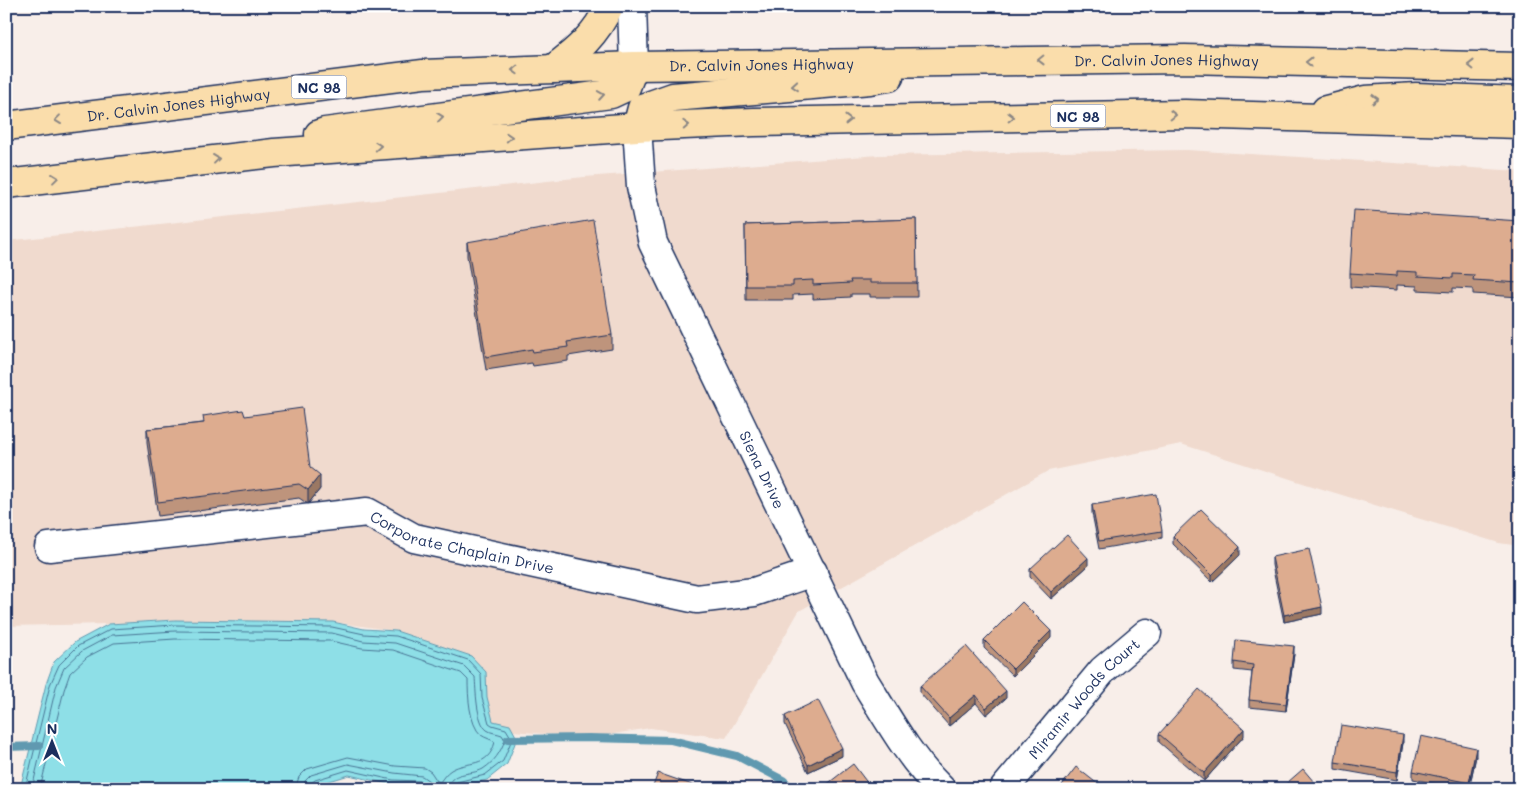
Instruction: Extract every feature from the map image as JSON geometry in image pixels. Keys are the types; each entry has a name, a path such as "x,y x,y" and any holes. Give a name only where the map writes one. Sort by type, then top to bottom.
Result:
{"highway":[{"path":"553,69 578,50 595,32 609,6"},
{"name":"Dr. Calvin Jones Highway","path":"6,126 423,74 634,66 1185,59 1520,67"},
{"path":"637,127 642,108 673,97 870,80 982,61"},
{"path":"274,152 325,132 611,94 626,87 634,66"},
{"path":"1293,118 1365,100 1416,97 1520,101"},
{"name":"NC 98","path":"6,184 274,152 637,127 754,122 1175,114 1520,124"}],"street":[{"path":"632,6 634,66"},
{"name":"Siena Drive","path":"637,127 641,186 653,243 865,682 908,749 941,789"},
{"name":"Corporate Chaplain Drive","path":"49,547 367,512 414,538 697,599 754,592 813,572"},
{"name":"Miramir Woods Court","path":"1004,789 1104,670 1147,634"}],"shaded area":[{"path":"1187,150 1520,171 1520,546 1499,543 1181,444 1048,471 799,611 726,738 650,728 589,738 501,730 493,721 487,697 396,631 333,622 175,620 109,624 6,626 6,241 584,177 879,155"}],"water":[{"path":"175,620 333,622 364,629 396,631 471,656 486,672 487,697 493,721 510,725 517,738 507,764 487,780 451,788 393,785 349,775 317,785 311,789 20,789 46,684 54,662 75,642 109,624"}],"building":[{"path":"1354,210 1520,221 1520,283 1473,280 1474,275 1453,274 1453,278 1417,276 1417,272 1397,271 1397,276 1350,273"},
{"path":"916,219 917,283 870,283 870,280 850,280 851,283 813,285 813,280 793,281 793,286 746,286 745,225"},
{"path":"593,220 612,335 567,342 568,347 533,352 532,349 486,357 467,242"},
{"path":"302,408 310,467 320,475 308,490 299,484 158,502 147,429 204,423 203,416 243,410 245,416"},
{"path":"1156,494 1162,531 1099,541 1092,505"},
{"path":"1201,509 1240,547 1212,575 1173,536"},
{"path":"1067,535 1088,558 1051,592 1030,569"},
{"path":"1309,549 1322,607 1284,615 1272,557"},
{"path":"1022,602 1051,631 1013,669 984,640"},
{"path":"1236,640 1294,646 1286,704 1249,700 1253,665 1234,662"},
{"path":"966,646 1006,691 986,708 976,695 949,718 920,686"},
{"path":"1199,689 1244,729 1204,773 1159,734"},
{"path":"818,700 842,748 808,765 785,716"},
{"path":"1341,725 1403,735 1397,772 1335,762"},
{"path":"1421,736 1476,748 1469,783 1413,771"},
{"path":"853,764 872,789 829,789 826,785"},
{"path":"1076,767 1104,789 1059,789"},
{"path":"1303,769 1320,789 1280,789"},
{"path":"658,773 704,789 652,789"}],"waterway":[{"path":"508,739 671,740 737,756 783,780 793,789"},
{"path":"6,747 39,746"}]}
